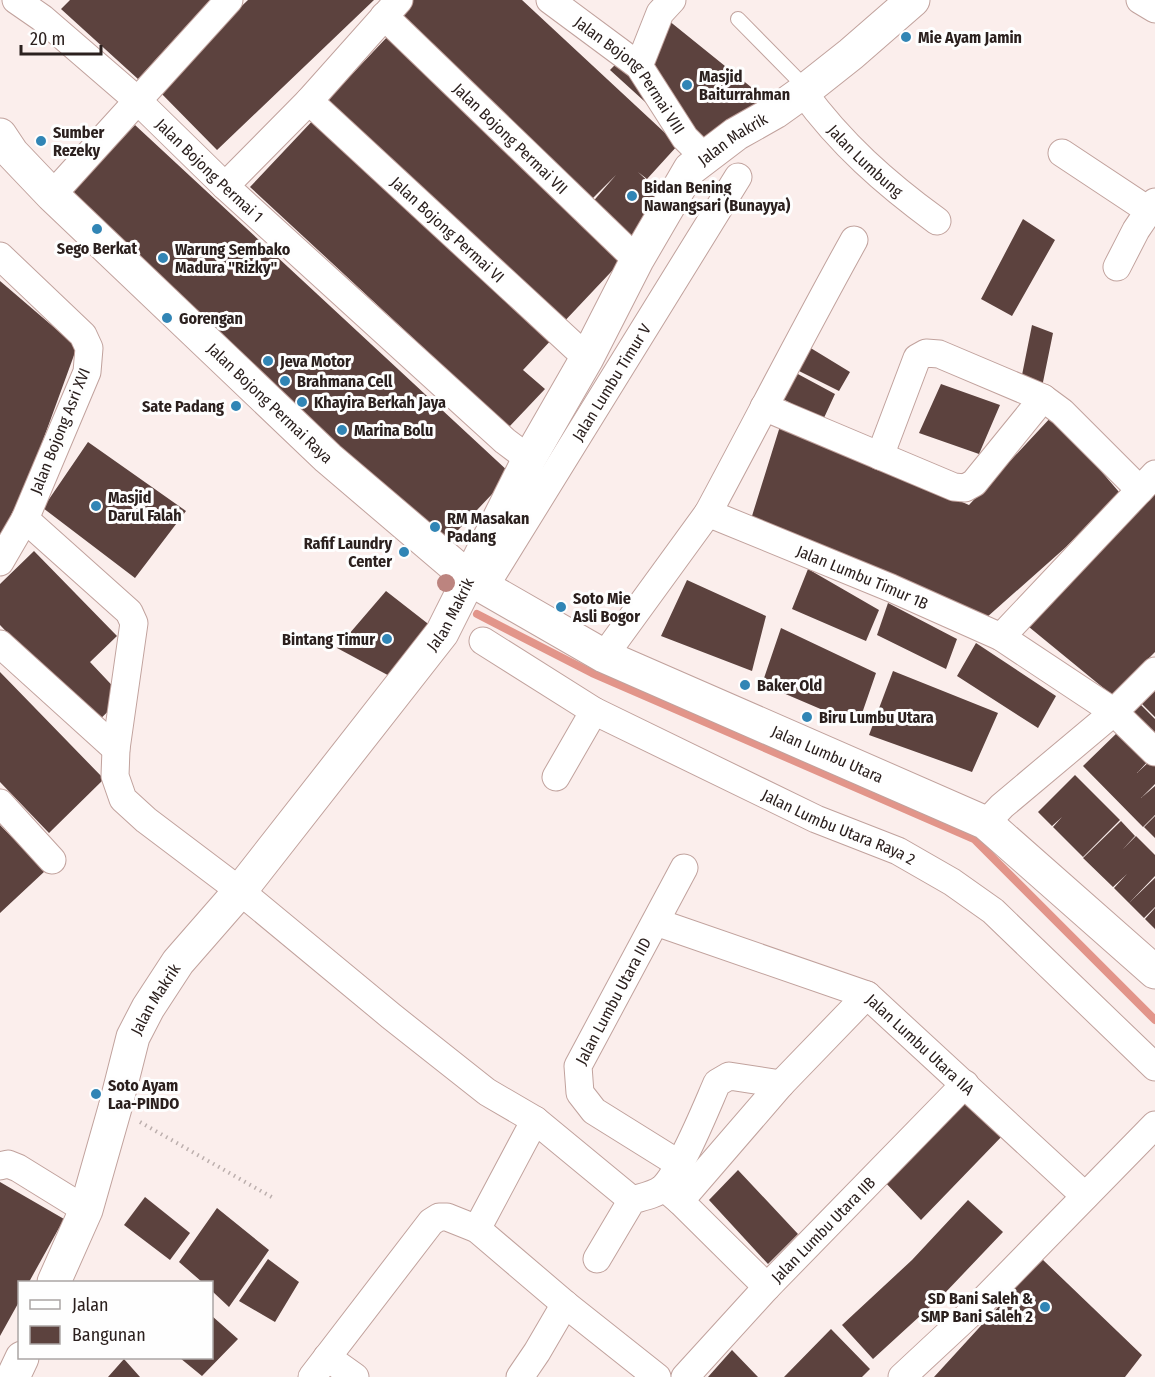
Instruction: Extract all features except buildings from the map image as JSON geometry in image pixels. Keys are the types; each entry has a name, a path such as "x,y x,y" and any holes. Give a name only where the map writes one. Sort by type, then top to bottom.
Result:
{"street":[{"name":"Jalan Bojong Permai 1","path":"16,0 49,9 225,186 517,450"},
{"path":"52,195 229,0"},
{"name":"Jalan Bojong Permai VIII","path":"550,0 639,66 685,138 704,157"},
{"path":"639,66 660,13 672,0"},
{"name":"Jalan Makrik","path":"54,1281 86,1210 116,1108 133,1037 148,1008 178,962 240,891 442,633 477,583 517,450 587,358 637,260 690,169 736,134 775,112 805,91 913,0"},
{"path":"1140,0 1155,9"},
{"path":"225,186 309,101 392,8"},
{"name":"Jalan Bojong Permai VII","path":"392,8 637,260"},
{"name":"Jalan Lumbung","path":"805,91 825,123 846,146 912,203 937,221"},
{"name":"Jalan Bojong Permai VI","path":"309,101 587,358"},
{"name":"Jalan Bojong Permai Raya","path":"0,135 12,153 52,195 328,458 477,583"},
{"path":"1062,153 1152,206 1132,236 1118,267"},
{"name":"Jalan Lumbu Timur V","path":"477,583 738,177"},
{"path":"604,656 708,513 781,372 854,240"},
{"name":"Jalan Bojong Asri XVI","path":"0,256 83,335 88,348 87,372 25,519 0,562"},
{"path":"880,456 917,358 926,353 939,354 1043,398 1148,482 1001,637"},
{"path":"764,407 954,487 965,488 974,483 1043,398"},
{"name":"Jalan Lumbu Timur 1B","path":"708,513 891,588 1001,637 1114,712 1155,752"},
{"path":"25,519 129,612 134,623 116,749 115,776 123,799 146,820 240,891 390,1016 487,1092 535,1120 632,1200"},
{"name":"Jalan Lumbu Utara","path":"477,583 604,656 986,824 1155,972"},
{"name":"Jalan Lumbu Utara Raya 2","path":"483,641 594,711 816,819 898,851 952,882 993,911 1155,1067"},
{"path":"0,644 116,749"},
{"path":"986,824 1002,806 1114,712 1155,671"},
{"path":"556,777 594,711"},
{"path":"0,803 52,860"},
{"name":"Jalan Lumbu Utara IID","path":"679,1164 594,1111 580,1093 578,1066 684,868"},
{"name":"Jalan Lumbu Utara IIA","path":"656,922 867,995 1086,1196"},
{"path":"597,1259 632,1200 672,1194 867,995"},
{"path":"672,1194 679,1164 717,1083 729,1076 781,1084"},
{"name":"Jalan Lumbu Utara IIB","path":"685,1377 767,1287 965,1084"},
{"path":"477,1229 535,1120"},
{"path":"902,1377 974,1310 1155,1125"},
{"path":"0,1166 8,1164 18,1168 86,1210"},
{"path":"672,1194 767,1287"},
{"path":"356,1377 319,1367 431,1222 439,1217 447,1217 477,1229 565,1304 657,1377"},
{"path":"520,1377 565,1304"},
{"path":"13,1377 22,1359"},
{"path":"0,1373 8,1377"}],"lane":[{"path":"738,19 805,91"}],"path":[{"path":"116,1108 274,1199"}],"waterway":[{"path":"477,614 592,673 974,839 1155,1020"}],"place":[{"name":"Mie Ayam Jamin","path":"906,37"},
{"name":"Masjid Baiturrahman","path":"687,85"},
{"name":"Sumber Rezeky","path":"41,141"},
{"name":"Bidan Bening Nawangsari (Bunayya)","path":"632,196"},
{"name":"Sego Berkat","path":"97,229"},
{"name":"Warung Sembako Madura \"Rizky\"","path":"163,258"},
{"name":"Gorengan","path":"167,318"},
{"name":"Jeva Motor","path":"268,361"},
{"name":"Brahmana Cell","path":"285,381"},
{"name":"Khayira Berkah Jaya","path":"302,402"},
{"name":"Sate Padang","path":"236,406"},
{"name":"Marina Bolu","path":"342,430"},
{"name":"Masjid Darul Falah","path":"96,506"},
{"name":"RM Masakan Padang","path":"435,527"},
{"name":"Rafif Laundry Center","path":"404,552"},
{"name":"Soto Mie Asli Bogor","path":"561,607"},
{"name":"Bintang Timur","path":"387,639"},
{"name":"Baker Old","path":"745,685"},
{"name":"Biru Lumbu Utara","path":"807,717"},
{"name":"Soto Ayam Laa-PINDO","path":"96,1094"},
{"name":"SD Bani Saleh & SMP Bani Saleh 2","path":"1045,1307"}]}
